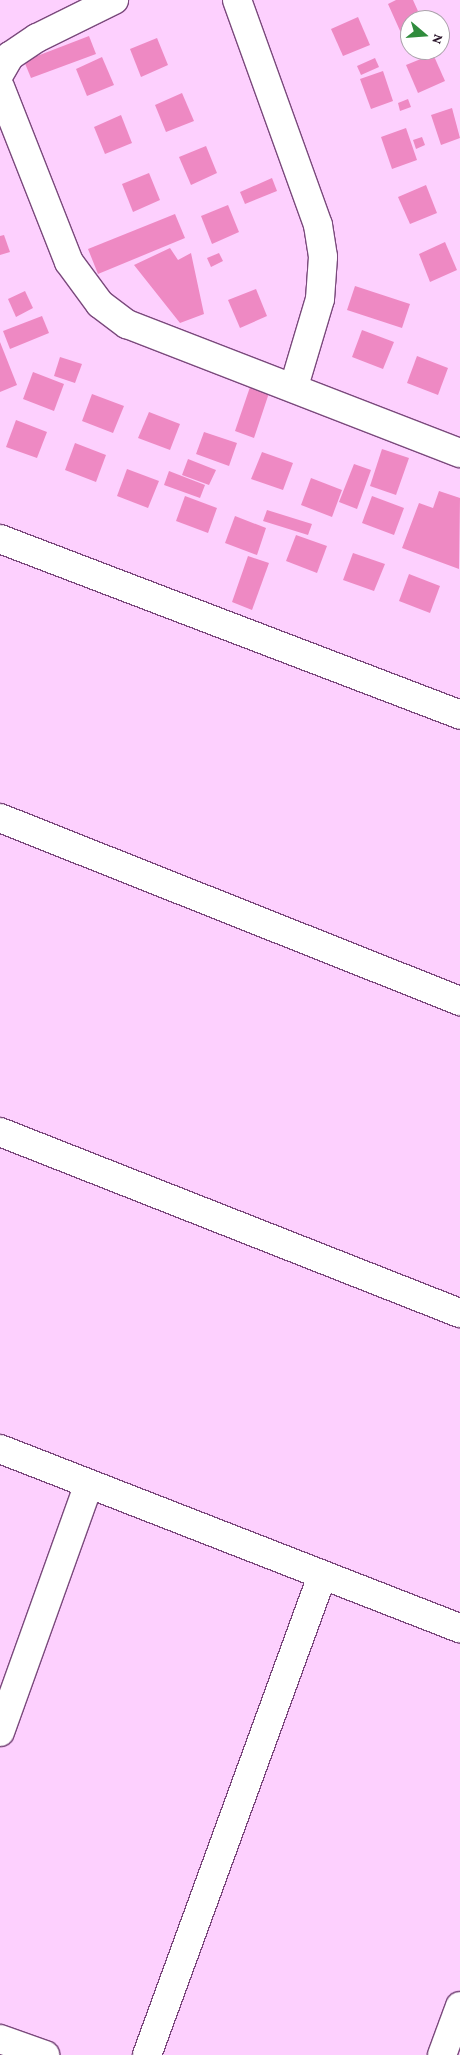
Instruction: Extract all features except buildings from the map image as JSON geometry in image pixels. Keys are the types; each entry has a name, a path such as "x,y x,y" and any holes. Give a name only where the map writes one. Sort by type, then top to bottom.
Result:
{"street":[{"path":"0,73 10,56 37,38 114,0"},
{"path":"238,0 318,225 323,257 320,299 294,386"},
{"path":"0,87 69,262 100,304 127,324 294,386 460,453"},
{"path":"0,539 460,715"},
{"path":"0,818 460,1001"},
{"path":"0,1132 460,1313"},
{"path":"0,1450 88,1486 460,1628"},
{"path":"0,1732 88,1486"},
{"path":"147,2055 322,1576"},
{"path":"442,2055 460,2006"},
{"path":"0,2038 45,2055"}]}
